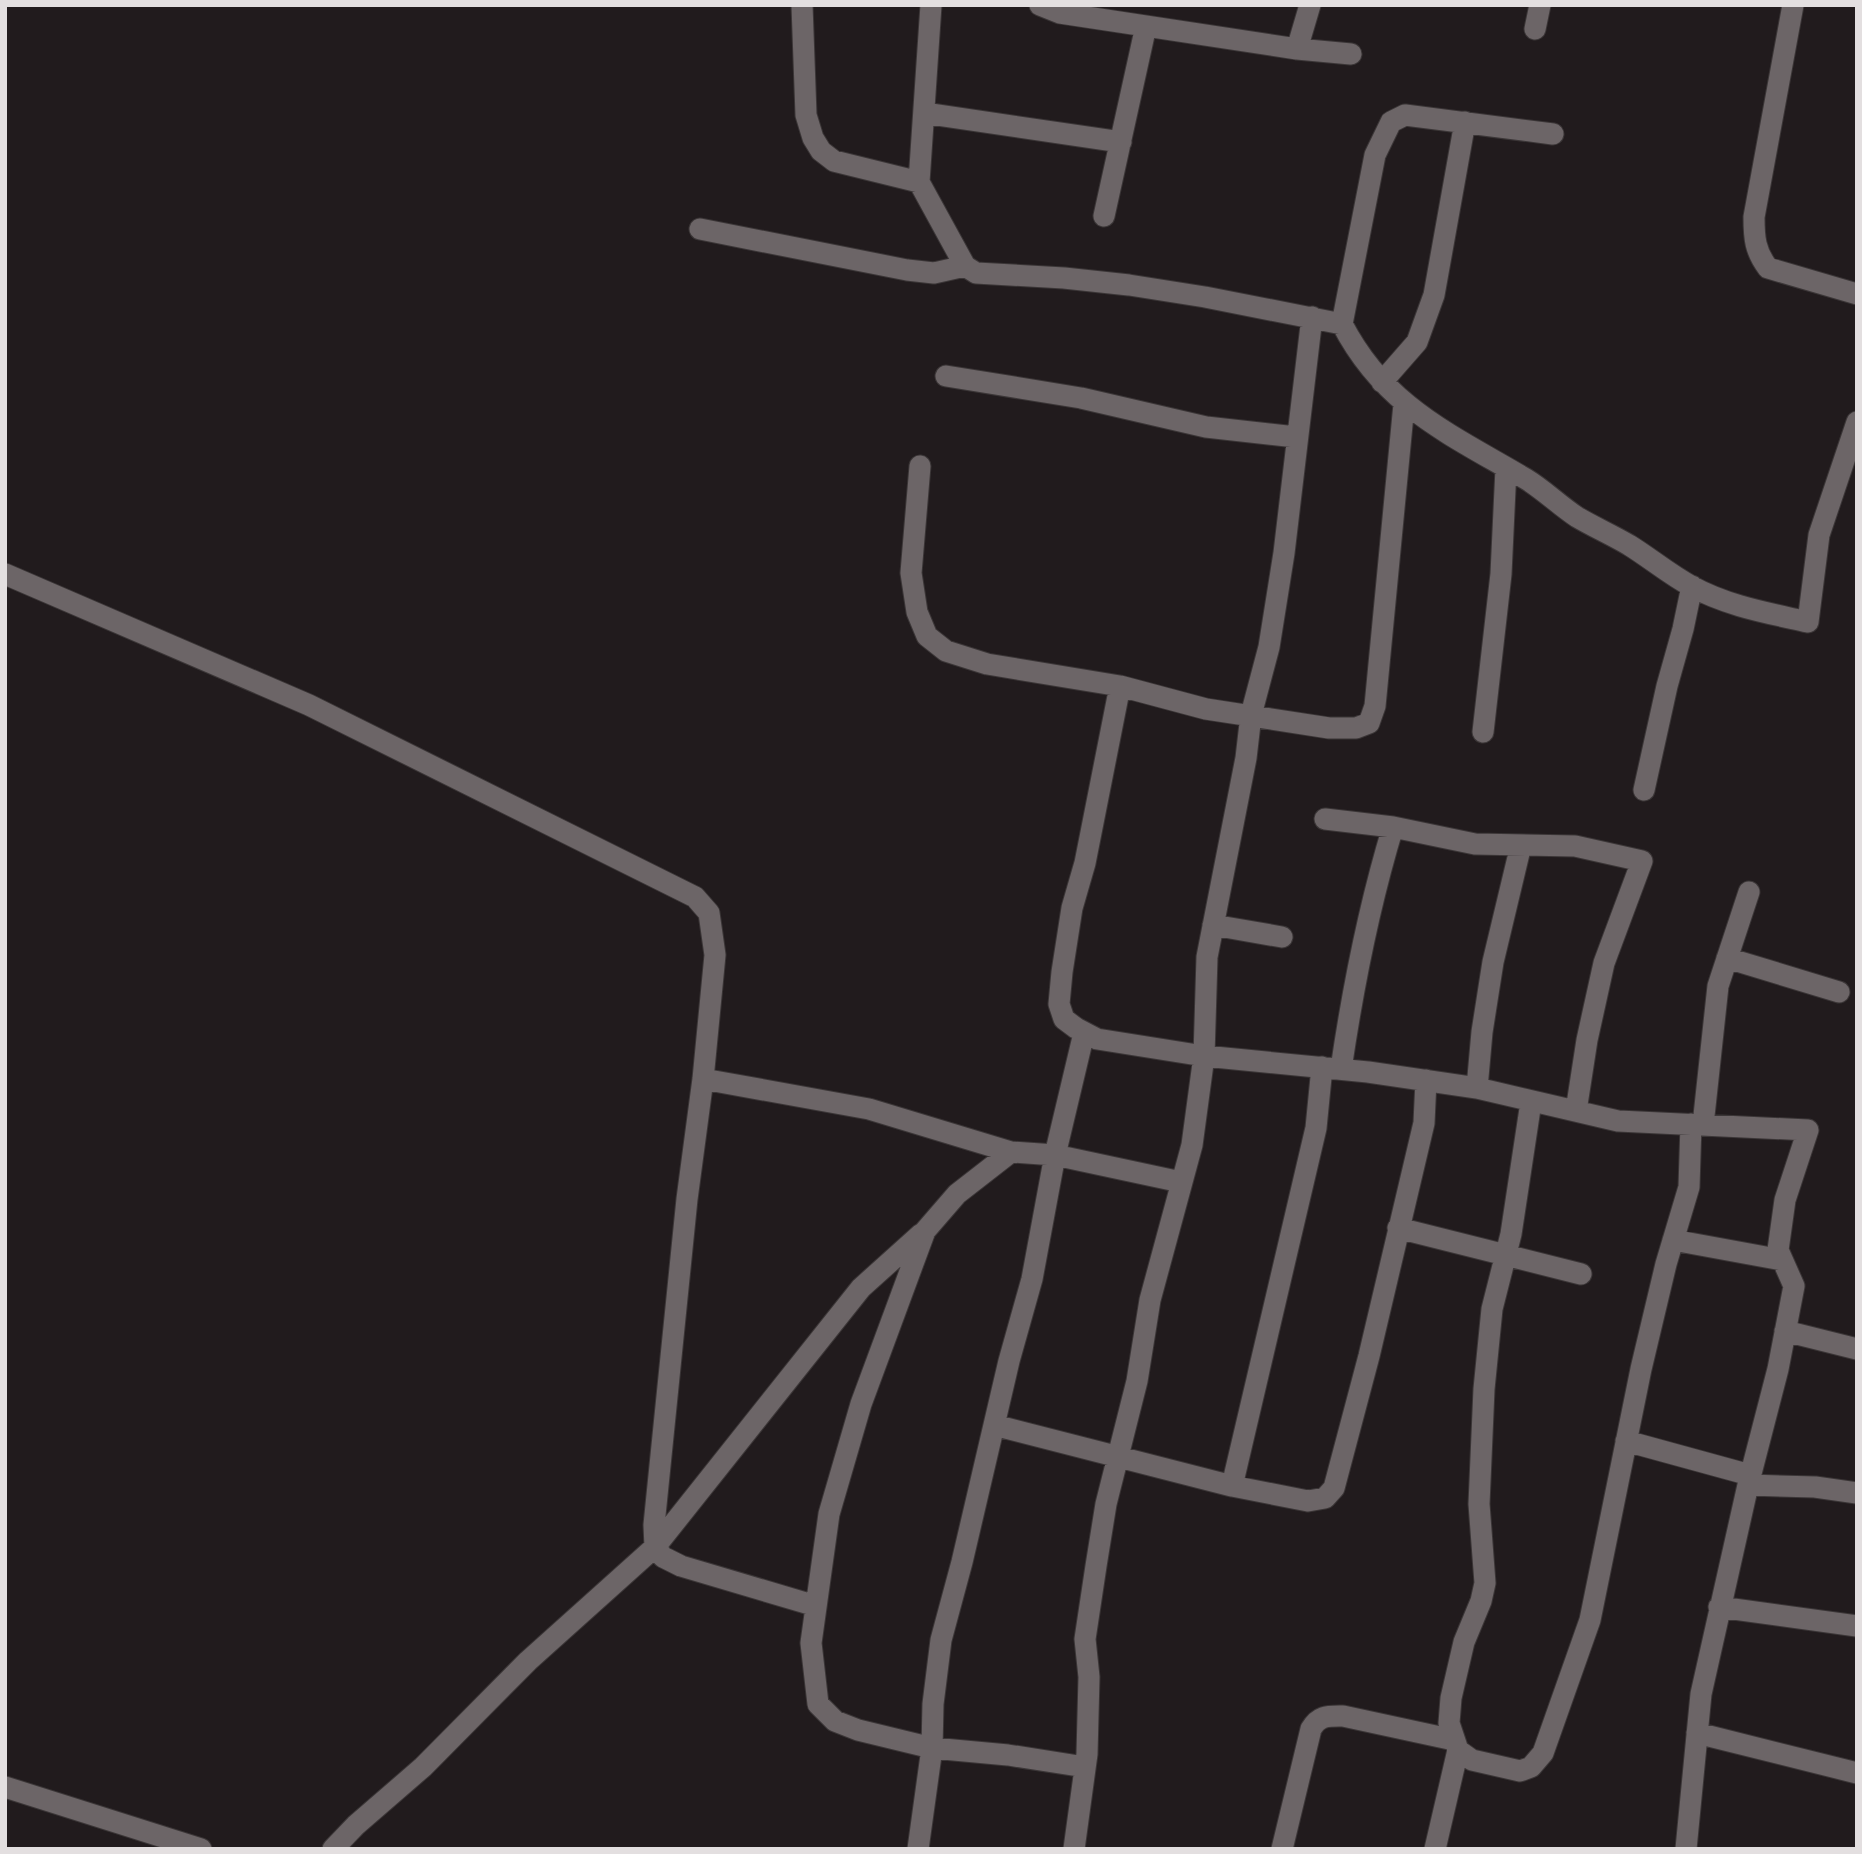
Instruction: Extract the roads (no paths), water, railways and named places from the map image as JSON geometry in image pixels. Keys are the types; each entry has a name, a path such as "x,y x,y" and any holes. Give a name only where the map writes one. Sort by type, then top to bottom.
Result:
{"street":[{"path":"802,5 806,115 813,138 821,151 834,161 919,182"},
{"path":"931,5 919,182 965,266"},
{"path":"1040,5 1060,13 1297,49 1351,54"},
{"path":"1297,49 1310,5"},
{"path":"1535,30 1540,5"},
{"path":"1793,5 1754,217 1754,241 1759,256 1769,268 1857,294"},
{"path":"1104,216 1146,26"},
{"path":"924,113 1121,142"},
{"path":"1553,134 1405,115 1391,122 1387,129 1375,155 1342,324 1352,344 1382,382 1404,404 1428,422 1528,480 1577,517 1628,545 1692,586 1744,608 1808,622 1819,535 1857,422"},
{"path":"1382,382 1417,342 1426,321 1434,295 1465,122"},
{"path":"700,229 907,270 934,273 965,266 985,275 1064,278 1129,285 1342,324"},
{"path":"1074,1849 1086,1767 1090,1677 1085,1639 1106,1504 1137,1381 1150,1300 1192,1145 1204,1056 1208,957 1246,758 1251,715 1269,647 1284,553 1312,317"},
{"path":"946,376 1081,398 1206,427 1296,438"},
{"path":"920,466 912,573 917,612 927,636 946,651 987,664 1120,686 1206,709 1329,728 1356,728 1369,723 1375,706 1404,404"},
{"path":"1483,732 1501,574 1506,468"},
{"path":"5,574 309,705 695,897 709,913 715,955 703,1079 687,1199 654,1525 655,1547 663,1556 681,1566 816,1606"},
{"path":"1644,790 1692,586"},
{"path":"1120,686 1090,840 1072,908 1062,972 1059,1004 1064,1018 1084,1032 1097,1039 1204,1056 1331,1068 1477,1088 1618,1121 1808,1130 1785,1200 1778,1250 1794,1286 1778,1369 1749,1480 1701,1694 1686,1849"},
{"path":"1325,819 1393,827 1475,844 1575,846 1642,860 1604,963 1587,1040 1576,1111"},
{"path":"1232,1486 1316,1128 1331,1068 1350,1012 1376,883 1393,827"},
{"path":"1477,1088 1493,962 1521,845"},
{"path":"1282,1849 1311,1729 1316,1720 1325,1716 1343,1716 1456,1745 1472,1760 1520,1771 1531,1768 1543,1753 1590,1620 1641,1369 1689,1187 1718,986 1749,892"},
{"path":"1213,925 1282,937"},
{"path":"1727,958 1839,992"},
{"path":"918,1849 932,1748 933,1704 941,1640 993,1425 1032,1279 1055,1155 1084,1032"},
{"path":"703,1079 869,1109 1011,1152 1055,1155 1181,1181"},
{"path":"993,1425 1232,1486 1308,1501 1325,1498 1335,1488 1369,1356 1424,1123 1426,1080"},
{"path":"1435,1849 1456,1745 1450,1723 1451,1698 1464,1642 1482,1601 1485,1583 1479,1504 1484,1389 1492,1309 1511,1234 1531,1102"},
{"path":"333,1849 356,1825 423,1767 527,1661 655,1547 861,1287 925,1231 957,1194 1011,1152"},
{"path":"1398,1228 1581,1274"},
{"path":"925,1231 866,1391 829,1514 811,1643 818,1704 835,1721 858,1730 932,1748 1008,1755 1086,1767"},
{"path":"1673,1240 1782,1260"},
{"path":"1785,1331 1857,1349"},
{"path":"1626,1441 1749,1480 1857,1493"},
{"path":"1719,1607 1857,1626"},
{"path":"1697,1733 1857,1773"},
{"path":"5,1787 201,1849"}]}
